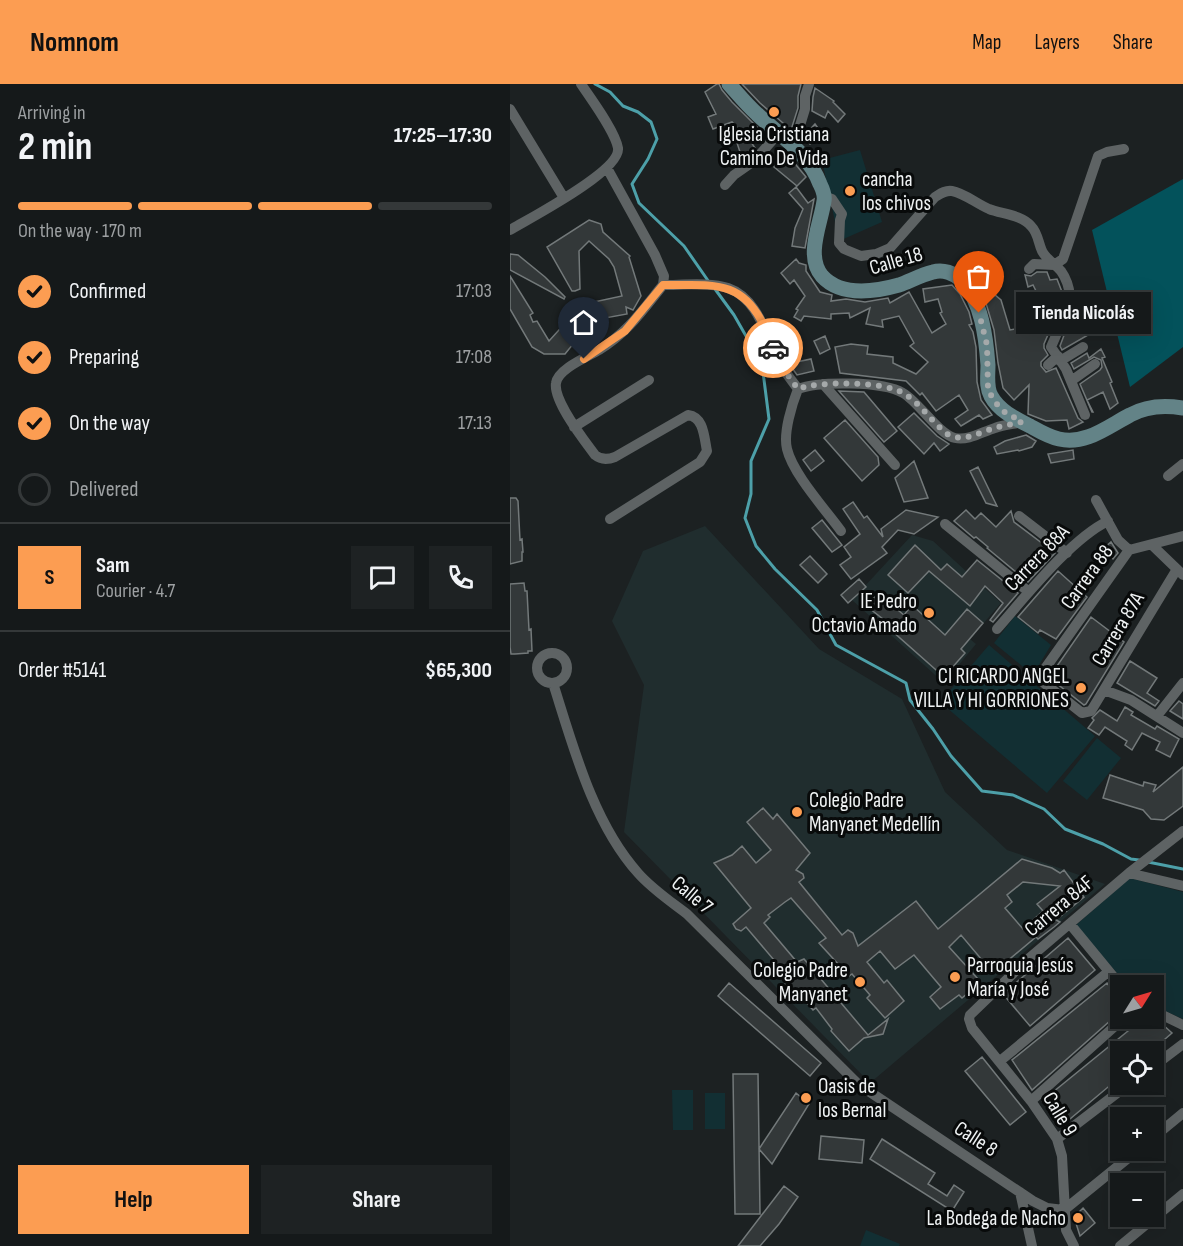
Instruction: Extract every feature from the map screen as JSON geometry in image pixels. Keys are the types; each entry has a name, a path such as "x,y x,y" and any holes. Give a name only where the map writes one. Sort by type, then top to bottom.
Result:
{"street":[{"path":"510,230 564,198 607,168 618,156 618,147 614,137 580,84"},
{"path":"729,84 757,114 794,146 816,175 823,196 832,199 842,214 839,243 844,249 861,256 876,254 890,248 934,196 950,191 1030,225 1036,233 1042,250 1066,280 1070,314 1065,323 1061,324 1051,347 1071,381 1085,415"},
{"path":"794,146 805,109 805,96 809,84"},
{"path":"510,109 564,198"},
{"path":"725,185 754,161 779,133"},
{"path":"1029,269 1035,264 1054,265 1063,259 1098,156 1124,149"},
{"path":"607,168 655,255 664,276 663,285 625,331 560,374 556,390 568,418 594,455 607,459 615,457 685,416 692,415 700,420 707,451 703,459 610,519"},
{"name":"Calle 18","path":"823,196 814,249 820,273 830,284 860,292 899,285 934,271 948,271 969,288 987,345 988,390 1003,411 1056,439 1072,442 1096,435 1131,414 1144,410 1164,406 1183,408"},
{"path":"663,285 720,285 737,292 764,325 782,367 798,389"},
{"path":"1048,365 1083,347"},
{"path":"1071,381 1095,364"},
{"path":"574,426 649,380"},
{"path":"823,384 895,465"},
{"path":"841,531 791,462 786,446 793,401 798,389 823,384 878,385 903,392 947,434 957,438 1022,422"},
{"path":"1168,476 1183,464"},
{"path":"1096,500 1118,540 1129,550"},
{"path":"1019,516 1067,553"},
{"name":"Carrera 88A","path":"997,629 1067,553 1092,530 1108,520"},
{"path":"945,524 1029,592"},
{"name":"Carrera 88","path":"1092,709 1087,713 1082,713 1059,695 1044,682 1042,675 1044,670 1129,550 1153,546 1183,536"},
{"path":"1153,546 1180,572"},
{"name":"Carrera 87A","path":"1092,709 1180,572"},
{"name":"Calle 7","path":"553,683 597,811 622,852 653,888 687,914 847,1074 870,1093"},
{"path":"1157,716 1183,683"},
{"path":"1104,690 1131,700 1183,733"},
{"name":"Carrera 84F","path":"969,1019 972,1011 1027,960 1129,873 1181,836"},
{"path":"1129,873 1183,886"},
{"path":"1070,924 1111,975"},
{"path":"999,1061 1108,972"},
{"path":"1164,1016 1183,1025"},
{"name":"Calle 9","path":"969,1019 972,1028 1031,1101 1057,1139 1062,1156 1066,1230 1074,1246"},
{"path":"1031,1101 1112,1029"},
{"path":"1164,1058 1183,1044"},
{"name":"Calle 8","path":"870,1093 1020,1192 1047,1208 1064,1210"},
{"path":"1057,1139 1115,1095"},
{"path":"1164,1129 1183,1113"},
{"path":"1064,1210 1124,1161"},
{"path":"1020,1192 1032,1246"},
{"path":"1120,1246 1183,1194"}],"shaded area":[{"name":"cancha los chivos","path":"860,150 882,222 839,241 822,160"},
{"path":"1183,179 1183,347 1130,387 1092,230"},
{"name":"Colegio Padre Manyanet Medellín","path":"705,526 819,649 902,699 945,792 1007,850 1105,884 870,1083 624,832 644,685 612,621 643,551"},
{"name":"IE Pedro Octavio Amado","path":"912,535 933,541 1001,603 970,639 976,644 944,683 852,600"},
{"path":"1015,616 1051,645 1033,675 994,643"},
{"path":"989,645 1095,736 1047,793 940,702"},
{"path":"1097,738 1121,758 1087,800 1063,781"},
{"path":"1130,878 1183,892 1183,1019 1164,1010 1164,975 1118,975 1076,925"},
{"path":"672,1090 693,1090 693,1130 673,1130"},
{"path":"705,1093 725,1093 725,1129 705,1129"},
{"path":"866,1230 900,1244 899,1246 860,1246"}],"building":[{"path":"717,84 761,131 751,142 755,148 742,158 737,138 742,133 732,122 713,129 708,117 716,114 705,92"},
{"path":"742,84 801,84 798,108 791,130 760,103"},
{"path":"815,88 834,101 845,114 838,122 828,111 825,118 812,111"},
{"path":"815,124 823,135 810,144 804,136"},
{"path":"787,154 806,177 797,186 774,167"},
{"path":"796,187 808,203 814,199 805,248 792,246 795,228 803,209 789,193"},
{"path":"589,220 601,224 603,232 630,256 641,296 633,310 626,307 627,314 589,321 580,305 622,296 614,267 609,259 589,241 579,251 580,289 575,291 572,291 547,247"},
{"path":"510,254 518,255 545,277 565,297 564,299 510,270"},
{"path":"796,259 799,263 806,265 806,271 820,292 832,295 831,301 846,299 865,302 888,298 890,303 909,292 932,333 946,324 940,313 942,312 938,299 925,302 923,289 952,285 960,294 969,312 972,324 969,325 976,347 977,382 981,400 992,415 983,419 979,415 961,426 955,419 968,410 959,395 936,411 922,393 920,395 906,381 840,373 835,347 851,344 868,346 867,354 893,357 893,363 916,374 928,362 910,346 914,343 899,316 882,320 883,327 866,324 870,308 850,318 849,313 831,314 831,319 804,316 801,321 794,317 798,310 796,309 805,296 794,280 790,284 781,273"},
{"path":"1037,272 1047,272 1050,280 1057,279 1062,292 1061,315 1054,321 1044,344 1048,355 1041,362 1041,366 1046,372 1056,368 1078,418 1083,422 1069,429 1067,420 1046,421 1028,414 1029,385 1014,400 1003,388 994,330 985,300 995,295 1001,300 1010,330 1027,327 1024,313 1039,313 1039,304 1042,303 1033,285 1028,287 1025,275 1031,276"},
{"path":"510,276 533,313 530,315 533,322 537,321 549,341 577,310 590,323 565,354 544,354 532,347 510,309"},
{"path":"1088,321 1095,331 1062,350 1060,346 1066,330 1069,335"},
{"path":"825,336 830,349 820,354 814,341"},
{"path":"1101,349 1118,403 1110,409 1103,392 1087,400 1092,412 1080,384 1100,370 1101,360 1094,357 1074,369 1071,363 1087,353 1089,358"},
{"path":"811,359 814,371 797,375 790,365 792,363"},
{"path":"839,391 864,392 897,431 884,442"},
{"path":"914,413 937,436 949,444 940,451 934,443 924,454 898,427"},
{"path":"845,420 878,457 879,465 862,481 824,438"},
{"path":"1026,435 1036,441 1032,447 997,454 994,447"},
{"path":"815,450 824,461 811,471 803,460"},
{"path":"1073,450 1074,459 1051,463 1048,454"},
{"path":"914,461 928,498 904,502 895,478"},
{"path":"978,467 997,506 986,503 970,471"},
{"path":"510,498 516,498 518,501 520,540 522,539 523,552 522,561 510,564"},
{"path":"853,502 864,518 867,516 883,537 881,529 906,510 938,517 914,534 898,530 882,547 887,553 851,579 840,565 851,557 844,547 860,534 843,509"},
{"path":"966,510 975,519 981,513 996,527 1011,511 1014,522 1055,553 1028,582 954,521"},
{"path":"822,520 842,545 832,552 812,528"},
{"path":"1111,542 1118,553 1113,559 1103,549"},
{"path":"915,545 941,570 947,564 962,577 977,560 1018,593 993,622 990,620 1003,603 985,586 970,606 929,571 908,593 888,575"},
{"path":"810,556 827,574 818,583 800,565"},
{"path":"1058,571 1087,597 1056,639 1040,630 1038,633 1018,617"},
{"path":"859,579 866,587 848,603 841,595"},
{"path":"524,583 525,591 527,591 532,651 511,654 510,584"},
{"path":"874,597 882,597 904,615 912,605 945,635 967,609 983,623 961,649 965,653 944,677 891,630 893,627 869,608"},
{"path":"1091,617 1124,642 1084,705 1050,676"},
{"path":"1130,661 1157,678 1147,693 1159,701 1155,706 1117,683"},
{"path":"1179,701 1183,704 1183,719 1170,711"},
{"path":"1125,707 1133,712 1131,715 1179,739 1170,757 1156,750 1160,742 1142,733 1132,750 1125,745 1127,741 1105,727 1099,735 1088,728 1094,720 1092,718 1100,710 1117,721"},
{"path":"1183,767 1183,806 1164,820 1151,819 1143,810 1103,798 1110,775 1143,786 1144,782 1156,785 1153,792"},
{"path":"763,808 773,819 777,814 810,853 796,870 803,874 804,878 799,882 842,935 848,930 853,933 858,946 916,901 938,929 1022,859 1052,868 1060,873 1064,870 1084,897 1056,920 1060,922 1038,939 1036,937 993,973 961,935 949,947 978,979 973,984 975,987 962,998 959,995 940,1009 930,997 941,987 914,955 895,969 880,951 867,962 884,983 887,980 904,1001 885,1018 867,998 870,995 852,974 849,976 819,943 826,938 791,898 768,915 770,917 764,923 797,962 804,959 868,1035 888,1019 883,1034 864,1038 849,1051 831,1031 832,1029 816,1008 813,1010 795,990 787,990 785,982 790,979 746,927 741,931 733,924 751,908 714,863 732,855 742,846 756,863 771,850 747,822","holes":["1023,882 1060,886 1037,904 1043,911 1023,929 1005,908 1012,902 1007,895"]},
{"path":"1068,938 1095,970 1030,1026 1003,994"},
{"path":"729,983 821,1063 810,1076 718,996"},
{"path":"1107,983 1110,987 1110,1021 1032,1090 1012,1060"},
{"path":"1164,1026 1172,1033 1163,1041 1116,1041 1130,1029 1164,1029"},
{"path":"1110,1046 1110,1085 1064,1124 1042,1101"},
{"path":"982,1057 1026,1112 1010,1125 965,1071"},
{"path":"733,1074 758,1074 760,1214 735,1214"},
{"path":"796,1093 809,1104 772,1164 759,1149"},
{"path":"821,1136 864,1140 862,1163 819,1159"},
{"path":"882,1139 935,1173 928,1184 947,1196 954,1185 964,1192 952,1211 870,1159"},
{"path":"784,1186 798,1197 779,1224 760,1246 738,1246"},
{"path":"1083,1208 1095,1223 1080,1236 1074,1217"}],"waterway":[{"path":"595,84 610,92 623,106 638,112 651,122 657,139 648,159 632,184 639,203 684,246 709,282"},
{"path":"715,289 734,315 762,364 769,419 751,461 751,494 745,518 756,546 775,569 817,610 836,645 906,683 910,700 951,756 982,791 1013,795 1044,809 1065,829 1103,844 1131,859 1139,860"},
{"path":"1148,862 1183,869"}],"way so far":[{"path":"773,348 782,367 798,389 833,384 878,385 903,392 940,429 952,437 970,437 997,427 1022,422 1003,411 988,390 987,345 979,313"}],"place":[{"name":"Iglesia Cristiana Camino De Vida","path":"774,112"},
{"name":"cancha los chivos","path":"850,191"},
{"name":"Tienda Nicolás","path":"979,313"},
{"name":"IE Pedro Octavio Amado","path":"929,613"},
{"name":"CI RICARDO ANGEL VILLA Y HI GORRIONES","path":"1081,688"},
{"name":"Colegio Padre Manyanet Medellín","path":"797,812"},
{"name":"Parroquia Jesús María y José","path":"955,977"},
{"name":"Colegio Padre Manyanet","path":"860,982"},
{"name":"Oasis de los Bernal","path":"806,1098"},
{"name":"La Bodega de Nacho","path":"1078,1218"}],"route":[{"path":"584,359 616,339 634,323 663,285 720,285 737,292 764,325 773,348"}]}
